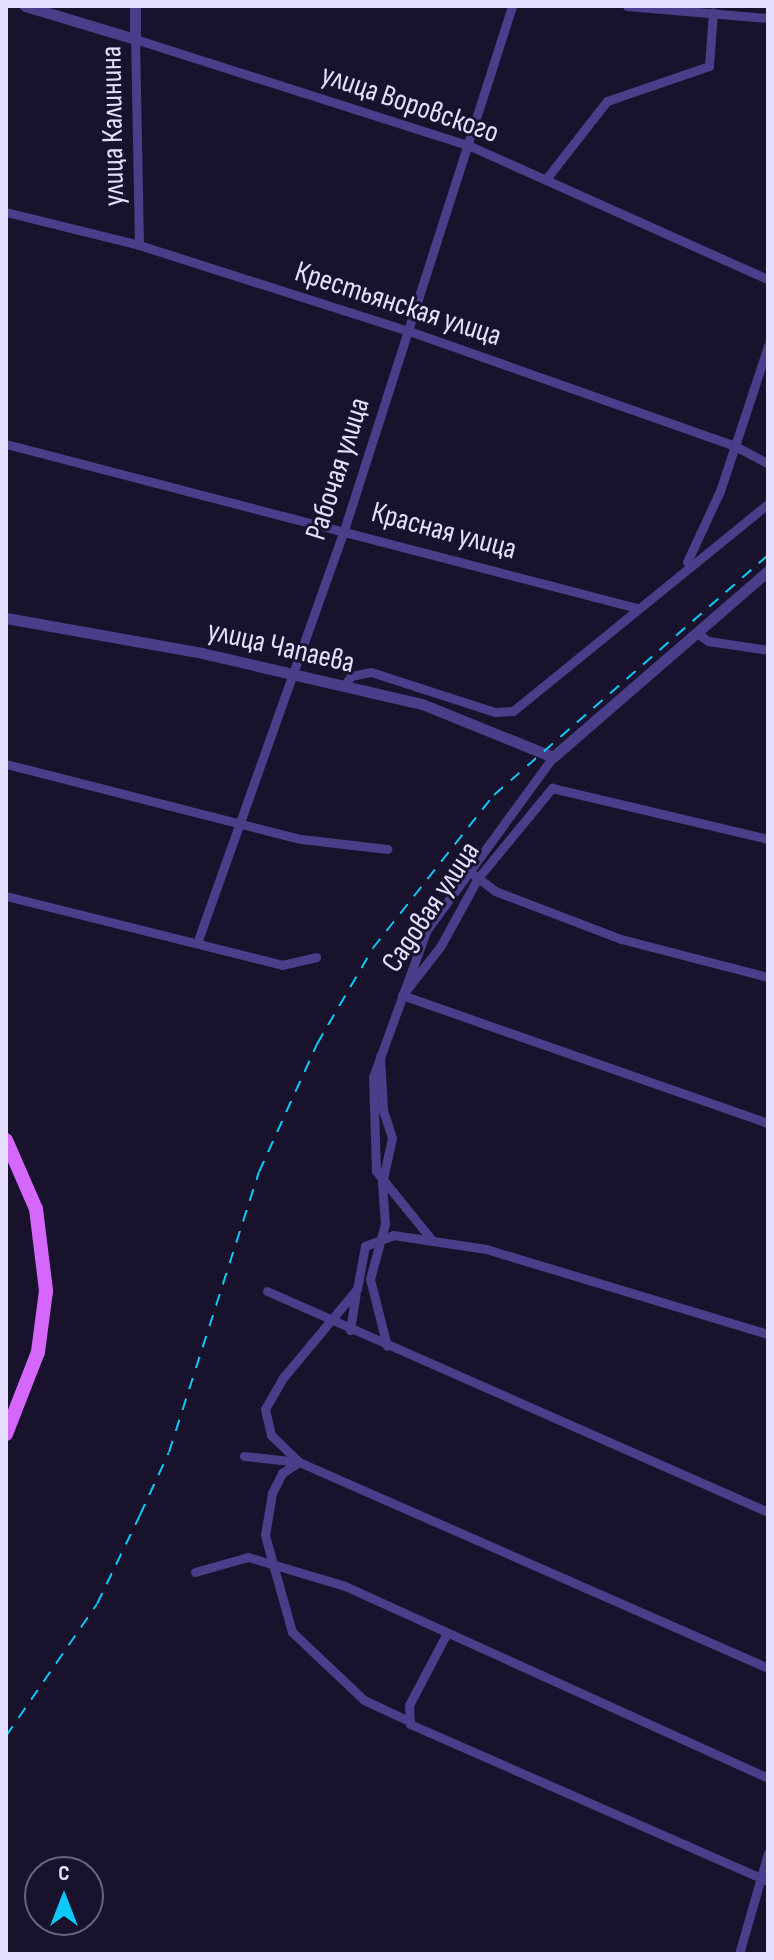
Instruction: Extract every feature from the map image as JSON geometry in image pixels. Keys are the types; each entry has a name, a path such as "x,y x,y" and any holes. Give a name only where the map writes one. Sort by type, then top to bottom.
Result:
{"main road":[{"path":"6,1140 36,1209 46,1291 38,1352 6,1434"}],"street":[{"name":"улица Воровского","path":"25,6 470,146 768,279"},
{"name":"улица Калинина","path":"135,6 139,245"},
{"name":"Рабочая улица","path":"197,943 236,822 344,530 470,146 512,6"},
{"path":"627,6 768,18"},
{"path":"546,179 607,101 709,66 713,12"},
{"name":"Крестьянская улица","path":"6,212 139,245 409,331 733,445 768,464"},
{"path":"686,565 768,346"},
{"name":"Красная улица","path":"6,444 637,608"},
{"path":"344,686 351,676 371,672 495,712 513,711 686,565 768,504"},
{"name":"Садовая улица","path":"402,995 426,931 553,757 768,571"},
{"name":"улица Чапаева","path":"6,618 344,686 466,719 537,753 553,757"},
{"path":"697,633 708,641 768,650"},
{"path":"6,764 301,839 387,849"},
{"name":"Садовая улица","path":"402,995 440,947 478,878 552,788 768,839"},
{"path":"468,870 495,891 621,939 768,977"},
{"path":"6,896 282,965 316,957"},
{"path":"387,1346 370,1279 382,1236 382,1183 372,1099 380,1053 402,995 768,1123"},
{"path":"380,1053 383,1110 392,1138 382,1183"},
{"path":"382,1183 432,1240"},
{"path":"350,1330 365,1246 382,1236 486,1249 768,1334"},
{"path":"299,1462 271,1435 265,1409 282,1379 334,1323 357,1289"},
{"path":"267,1291 768,1512"},
{"path":"244,1456 299,1462 768,1668"},
{"path":"299,1462 282,1473 272,1493 265,1522 265,1560 288,1623 301,1642 381,1713 409,1721 764,1880"},
{"path":"195,1572 236,1558 265,1560 345,1586 768,1778"},
{"path":"409,1721 409,1705 447,1633"},
{"path":"739,1954 764,1880 768,1853"}],"railway":[{"path":"6,1736 97,1604 140,1515 169,1452 259,1172 317,1044 373,948 494,795 768,555"}]}
